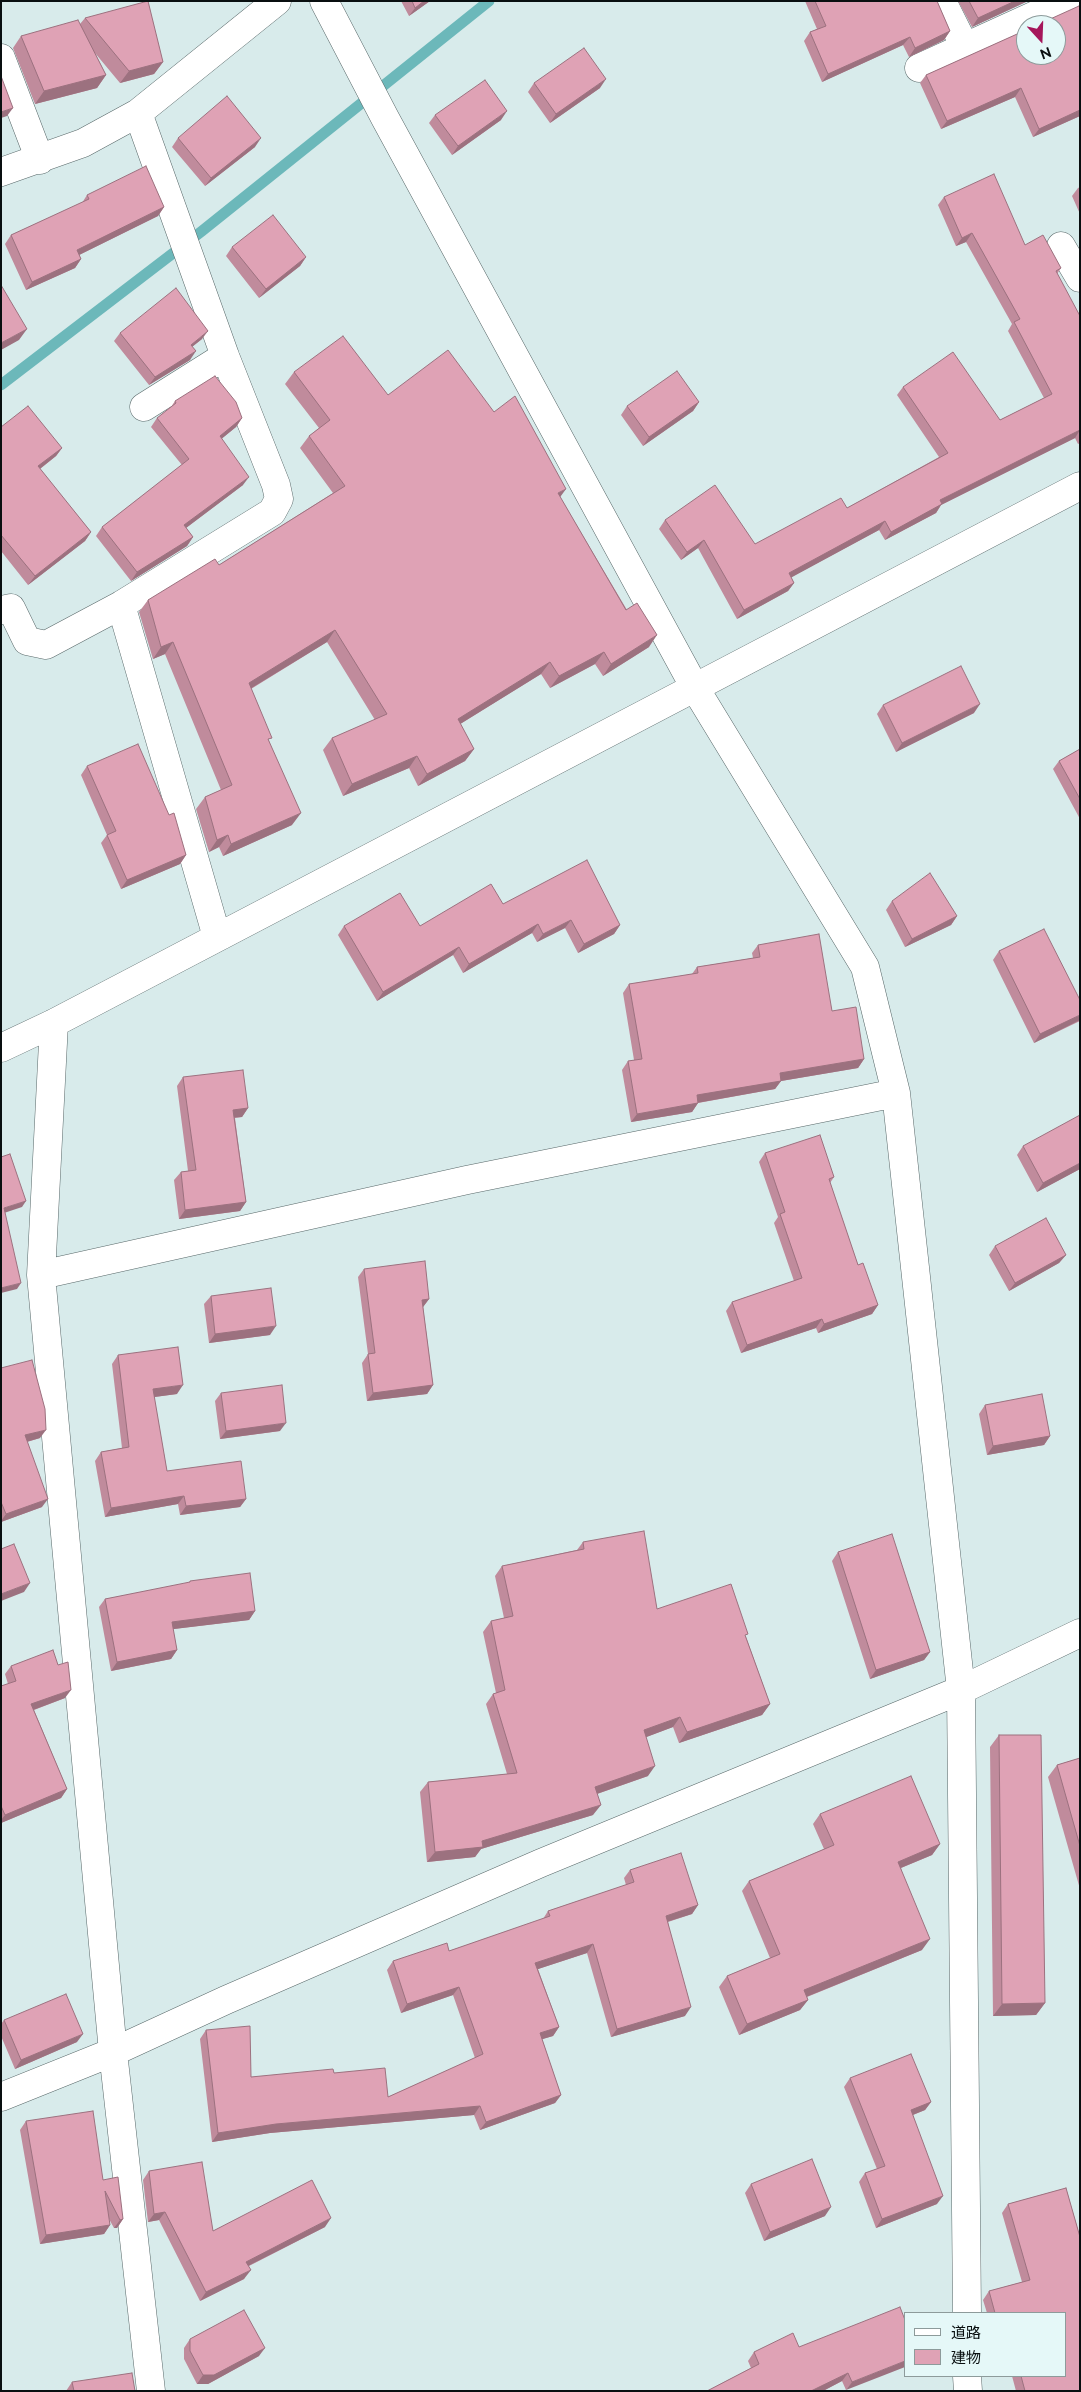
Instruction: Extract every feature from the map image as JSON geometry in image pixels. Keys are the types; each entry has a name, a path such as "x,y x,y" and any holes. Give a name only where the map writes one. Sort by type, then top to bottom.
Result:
{"street":[{"path":"1,172 40,160 83,143 138,113 277,1"},
{"path":"324,1 366,84 695,688 865,967 896,1093 961,1690 967,2312"},
{"path":"942,1 965,47"},
{"path":"919,68 1066,1"},
{"path":"1,58 40,160"},
{"path":"1,610 11,608 27,641 46,646 120,605 272,512 279,499 276,485 177,227 138,113"},
{"path":"1061,246 1080,278"},
{"path":"144,407 225,356"},
{"path":"1,1048 54,1023 1080,486"},
{"path":"120,605 217,937"},
{"path":"54,1023 40,1275 113,2052 151,2391"},
{"path":"40,1275 467,1180 896,1093"},
{"path":"1,2097 113,2052 235,1996 541,1863 961,1690 1080,1633"},
{"path":"968,2377 968,2391"}],"building":[{"path":"148,1 163,62 129,71 85,18"},
{"path":"412,1 424,1 415,8"},
{"path":"815,1 937,1 950,31 915,48 910,37 828,74 810,32 826,26"},
{"path":"969,1 1015,1 978,18"},
{"path":"1080,6 1080,110 1039,129 1021,88 947,121 926,75 1016,34 1016,65 1066,65 1066,15 1059,15"},
{"path":"78,20 106,75 44,91 21,36"},
{"path":"584,48 606,79 556,114 534,83"},
{"path":"1,76 13,108 1,112"},
{"path":"485,80 507,111 458,146 435,115"},
{"path":"227,96 261,138 211,178 178,138"},
{"path":"146,166 164,207 77,250 81,259 32,282 11,235 89,199 87,195"},
{"path":"994,174 1025,245 1043,235 1061,268 1056,271 1080,316 1080,430 940,500 942,504 891,532 885,521 789,573 794,583 744,610 704,540 687,552 665,520 715,485 755,544 841,498 847,508 948,453 903,387 953,352 1000,420 1052,394 1014,322 1020,319 972,233 962,238 944,197"},
{"path":"273,215 306,257 266,289 232,247"},
{"path":"1,285 27,329 1,343"},
{"path":"176,288 208,331 191,345 196,351 155,377 120,333"},
{"path":"343,336 388,395 448,350 494,412 515,396 566,489 558,493 626,610 637,603 657,635 611,664 604,652 559,676 550,662 458,719 474,749 427,774 417,756 352,784 332,738 387,714 335,630 249,683 272,738 268,739 301,813 231,844 228,835 217,840 205,797 232,785 173,642 161,647 148,600 215,559 219,565 345,486 309,436 330,420 294,372"},
{"path":"677,371 699,402 649,437 627,406"},
{"path":"215,376 236,402 242,418 220,436 249,477 184,525 193,537 137,572 102,527 189,459 157,418 176,403 175,401"},
{"path":"28,406 62,448 38,466 91,532 35,576 1,535 1,427"},
{"path":"961,666 980,704 902,743 883,705"},
{"path":"138,744 169,815 174,813 186,855 127,880 107,835 116,831 87,766"},
{"path":"1080,749 1080,799 1059,761"},
{"path":"587,860 620,925 584,944 571,920 543,934 538,924 469,964 459,947 383,992 344,926 400,893 420,926 491,884 503,904"},
{"path":"930,873 957,916 912,939 892,901"},
{"path":"1044,929 1080,1000 1080,1015 1040,1034 999,951"},
{"path":"819,934 832,1011 856,1007 864,1059 780,1073 781,1081 697,1095 698,1103 637,1114 628,1061 642,1059 629,984 698,973 697,967 760,957 758,945"},
{"path":"243,1070 248,1108 233,1110 246,1202 185,1210 181,1172 196,1170 183,1077"},
{"path":"1080,1115 1080,1163 1043,1183 1023,1146"},
{"path":"820,1135 834,1177 829,1179 858,1265 863,1263 878,1305 824,1324 822,1319 747,1345 732,1302 802,1278 780,1214 785,1212 765,1153"},
{"path":"10,1154 26,1201 4,1208 21,1283 1,1288 1,1157"},
{"path":"1046,1218 1066,1255 1015,1283 995,1246"},
{"path":"425,1261 429,1299 422,1300 433,1385 373,1393 368,1354 375,1353 364,1269"},
{"path":"271,1288 276,1326 215,1334 211,1296"},
{"path":"178,1347 183,1385 153,1389 167,1471 241,1461 246,1499 186,1506 184,1496 111,1508 101,1452 129,1447 118,1355"},
{"path":"32,1360 45,1409 46,1430 25,1435 48,1499 6,1514 1,1502 1,1368"},
{"path":"282,1385 286,1423 226,1431 221,1393"},
{"path":"1042,1394 1050,1436 993,1446 985,1405"},
{"path":"644,1531 657,1609 731,1584 748,1634 745,1635 770,1704 687,1732 680,1717 644,1730 655,1766 595,1787 601,1805 482,1841 483,1847 435,1852 428,1782 517,1773 493,1694 505,1690 491,1621 513,1616 502,1566 584,1549 583,1542"},
{"path":"892,1534 930,1652 876,1670 838,1552"},
{"path":"14,1544 30,1583 1,1594 1,1549"},
{"path":"250,1573 255,1611 172,1622 177,1650 117,1662 105,1599 190,1581"},
{"path":"53,1650 58,1665 68,1662 71,1690 31,1704 67,1789 5,1815 1,1806 1,1686 16,1681 11,1666"},
{"path":"999,1735 1041,1735 1045,2003 1002,2004"},
{"path":"1080,1758 1080,1846 1057,1765"},
{"path":"911,1776 940,1844 898,1862 930,1939 804,1990 808,2000 747,2024 727,1976 780,1954 749,1881 834,1845 820,1814"},
{"path":"681,1853 698,1905 666,1916 691,2007 617,2029 593,1944 535,1963 559,2027 540,2033 561,2095 486,2122 480,2106 276,2124 218,2133 206,2030 250,2026 251,2077 333,2069 334,2073 385,2068 388,2097 483,2054 459,1987 407,2004 393,1961 447,1943 449,1951 550,1916 548,1911 634,1882 630,1870"},
{"path":"66,1994 83,2034 21,2060 4,2020"},
{"path":"911,2054 931,2102 911,2110 943,2196 882,2219 865,2173 885,2166 850,2078"},
{"path":"93,2111 103,2180 118,2177 123,2219 120,2220 105,2191 110,2225 46,2235 26,2121"},
{"path":"812,2159 831,2207 770,2232 751,2184"},
{"path":"202,2162 213,2231 312,2180 331,2218 246,2262 251,2270 206,2292 165,2212 154,2214 149,2171"},
{"path":"1066,2188 1080,2237 1080,2391 1025,2391 1021,2377 1066,2377 1066,2312 995,2312 989,2291 1030,2280 1008,2204"},
{"path":"900,2307 904,2317 904,2361 852,2382 848,2373 811,2391 707,2391 759,2364 754,2352 793,2333 799,2347"},
{"path":"244,2310 265,2348 214,2375 203,2375 190,2351 190,2339"},
{"path":"132,2373 135,2391 74,2391 72,2382"}],"waterway":[{"path":"1,385 202,231 489,1"}]}
